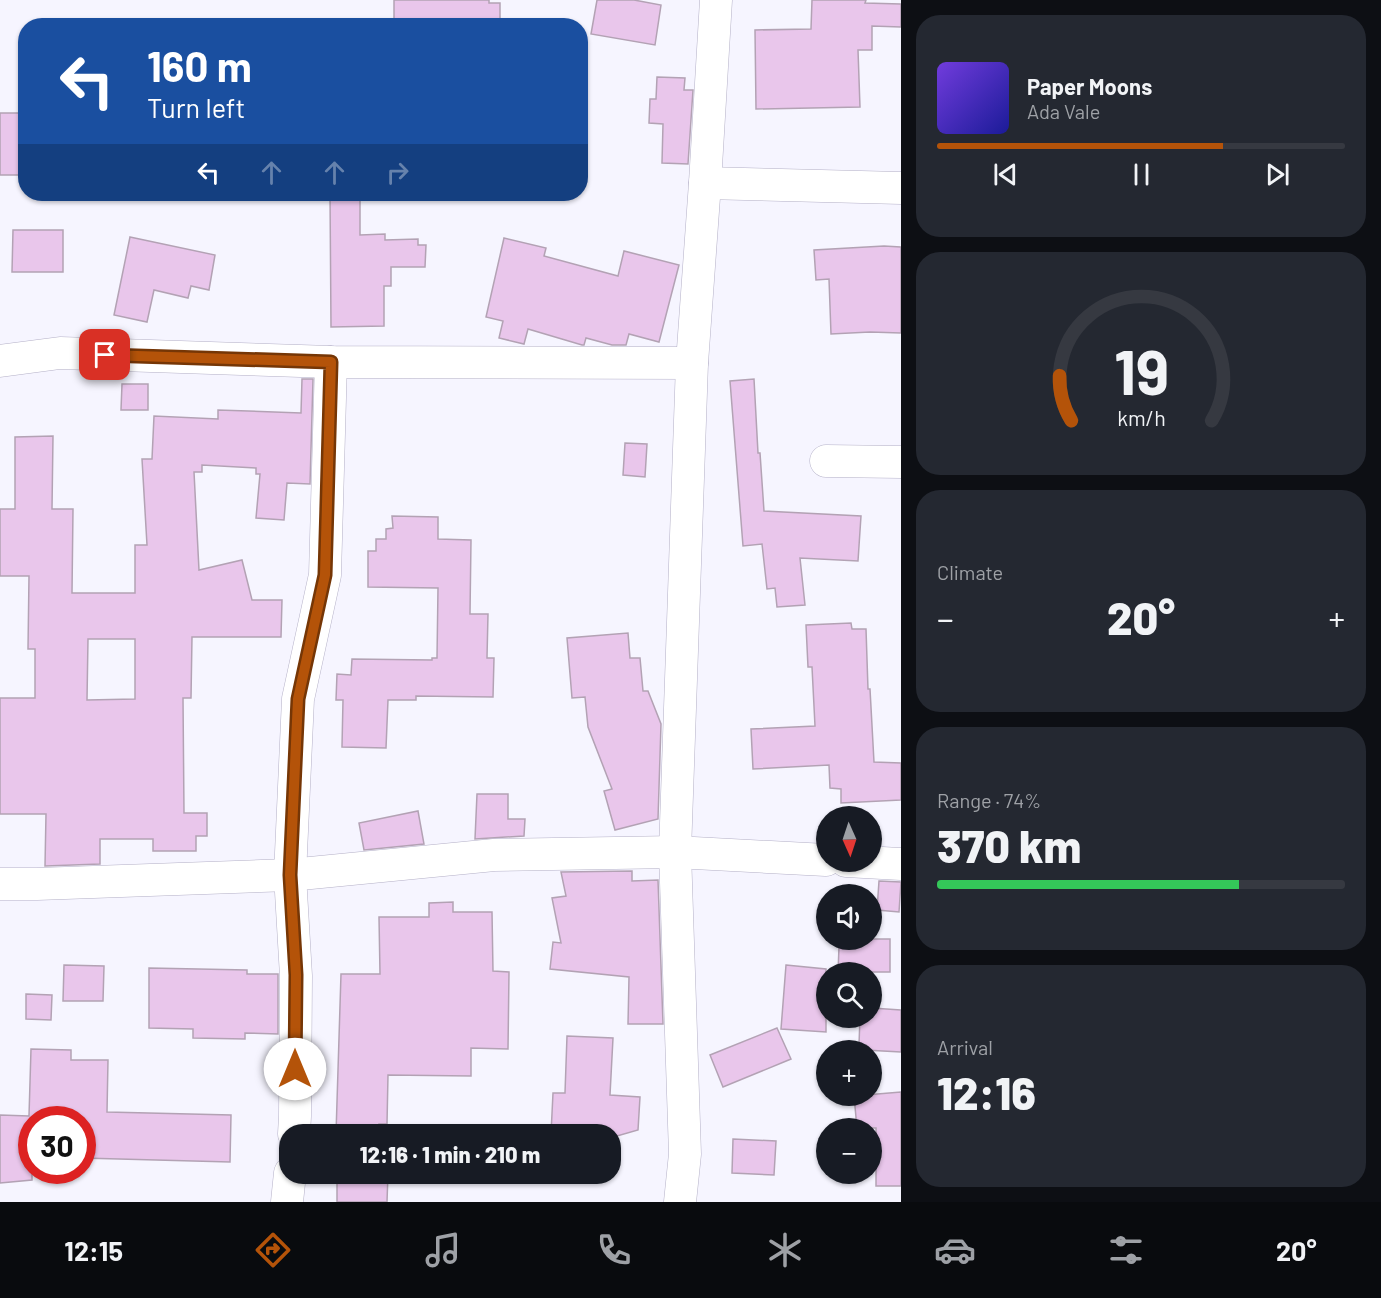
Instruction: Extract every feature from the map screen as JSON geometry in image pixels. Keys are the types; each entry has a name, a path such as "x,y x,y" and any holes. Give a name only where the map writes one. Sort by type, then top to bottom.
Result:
{"street":[{"path":"680,1202 685,1154 675,852 692,363 716,0"},
{"path":"705,183 901,188"},
{"path":"0,361 60,353 331,362 692,363"},
{"path":"295,1124 296,975 290,875 298,699 325,575 331,362"},
{"path":"826,461 901,462"},
{"path":"0,884 290,875 494,855 675,852 816,859"},
{"path":"882,863 901,864"},
{"path":"288,1202 289,1184"}],"building":[{"path":"394,0 489,0 489,3 500,3 500,18 394,18"},
{"path":"597,0 634,0 661,5 655,45 591,34"},
{"path":"812,0 866,0 865,3 901,4 901,27 872,26 872,50 858,50 860,107 756,109 755,30 811,29"},
{"path":"657,77 685,78 684,90 693,90 688,164 662,163 663,124 649,123 650,99 656,99"},
{"path":"0,113 18,113 18,175 0,175"},
{"path":"330,201 360,201 360,235 385,234 385,240 418,239 418,245 426,245 425,267 391,267 391,286 384,286 384,326 331,327"},
{"path":"13,230 63,230 63,272 12,272"},
{"path":"130,237 215,255 209,290 191,286 188,298 154,290 147,322 114,315"},
{"path":"504,238 546,248 544,256 618,276 624,251 679,265 659,342 629,334 626,345 612,345 586,338 582,345 528,329 524,344 499,338 503,321 486,317"},
{"path":"901,247 901,333 831,334 829,279 816,280 814,250"},
{"path":"302,379 313,379 310,484 287,483 284,520 256,518 260,474 256,474 256,468 202,465 202,472 194,472 199,570 242,560 252,600 282,600 281,637 192,637 191,698 183,698 184,813 207,813 207,836 196,836 196,851 153,851 153,839 100,839 100,864 45,866 46,814 0,814 0,698 35,698 35,649 28,649 29,576 0,576 0,509 15,509 15,437 53,436 52,509 73,509 72,593 135,593 135,545 147,545 142,459 152,459 154,416 218,419 218,410 301,413","holes":["88,639 135,639 135,699 87,700"]},
{"path":"754,379 764,511 861,516 858,561 800,558 805,605 777,607 775,588 767,589 762,544 743,546 730,381"},
{"path":"122,384 148,384 148,410 121,410"},
{"path":"625,443 647,444 645,477 623,475"},
{"path":"392,516 438,517 438,539 471,540 470,614 488,614 487,658 494,658 493,697 416,696 416,700 388,700 386,748 342,747 343,700 336,700 337,674 351,675 352,659 432,660 432,658 437,658 438,588 368,587 368,551 376,551 376,539 386,539 386,529 393,528"},
{"path":"851,623 852,629 866,629 874,762 901,763 901,800 841,803 841,789 830,788 829,765 753,769 751,729 815,726 812,667 808,667 806,625"},
{"path":"628,633 630,658 640,658 643,691 648,691 661,724 658,819 615,830 604,791 612,789 588,727 585,697 572,698 567,638"},
{"path":"477,794 508,794 508,819 525,819 524,836 475,839"},
{"path":"418,811 424,844 364,850 359,823"},
{"path":"632,871 632,881 658,880 663,1024 628,1024 629,977 550,969 553,942 561,943 552,898 566,896 561,872"},
{"path":"879,881 901,882 899,912 882,910 882,884 879,884"},
{"path":"453,902 453,912 492,912 493,971 509,972 508,1049 471,1048 471,1076 388,1075 387,1124 336,1124 341,974 380,974 379,917 429,917 429,903"},
{"path":"882,939 890,939 890,972 882,972 882,962 838,962 839,950 882,950"},
{"path":"64,965 104,966 103,1001 63,1001"},
{"path":"786,965 816,968 816,1028 826,1028 826,1032 781,1029"},
{"path":"149,968 247,970 247,974 278,974 278,1034 245,1033 245,1039 193,1038 193,1029 149,1028"},
{"path":"26,994 52,995 51,1020 26,1019"},
{"path":"882,1009 901,1010 901,1052 882,1051 882,1040 859,1040 860,1028 882,1028"},
{"path":"777,1028 791,1059 723,1087 710,1055"},
{"path":"567,1036 613,1038 610,1095 640,1097 638,1130 621,1135 621,1124 551,1124 553,1093 565,1093"},
{"path":"31,1049 71,1050 71,1060 108,1060 107,1112 231,1115 230,1162 96,1158 96,1106 29,1106"},
{"path":"901,1092 901,1186 876,1186 876,1184 882,1184 882,1118 856,1118 855,1106 882,1106 882,1094"},
{"path":"0,1115 18,1116 18,1181 0,1183"},
{"path":"733,1139 776,1141 774,1175 732,1173"},
{"path":"337,1184 388,1184 387,1202 337,1202"}],"route":[{"path":"105,355 331,362 325,575 298,699 290,875 296,975 295,1069"}]}
